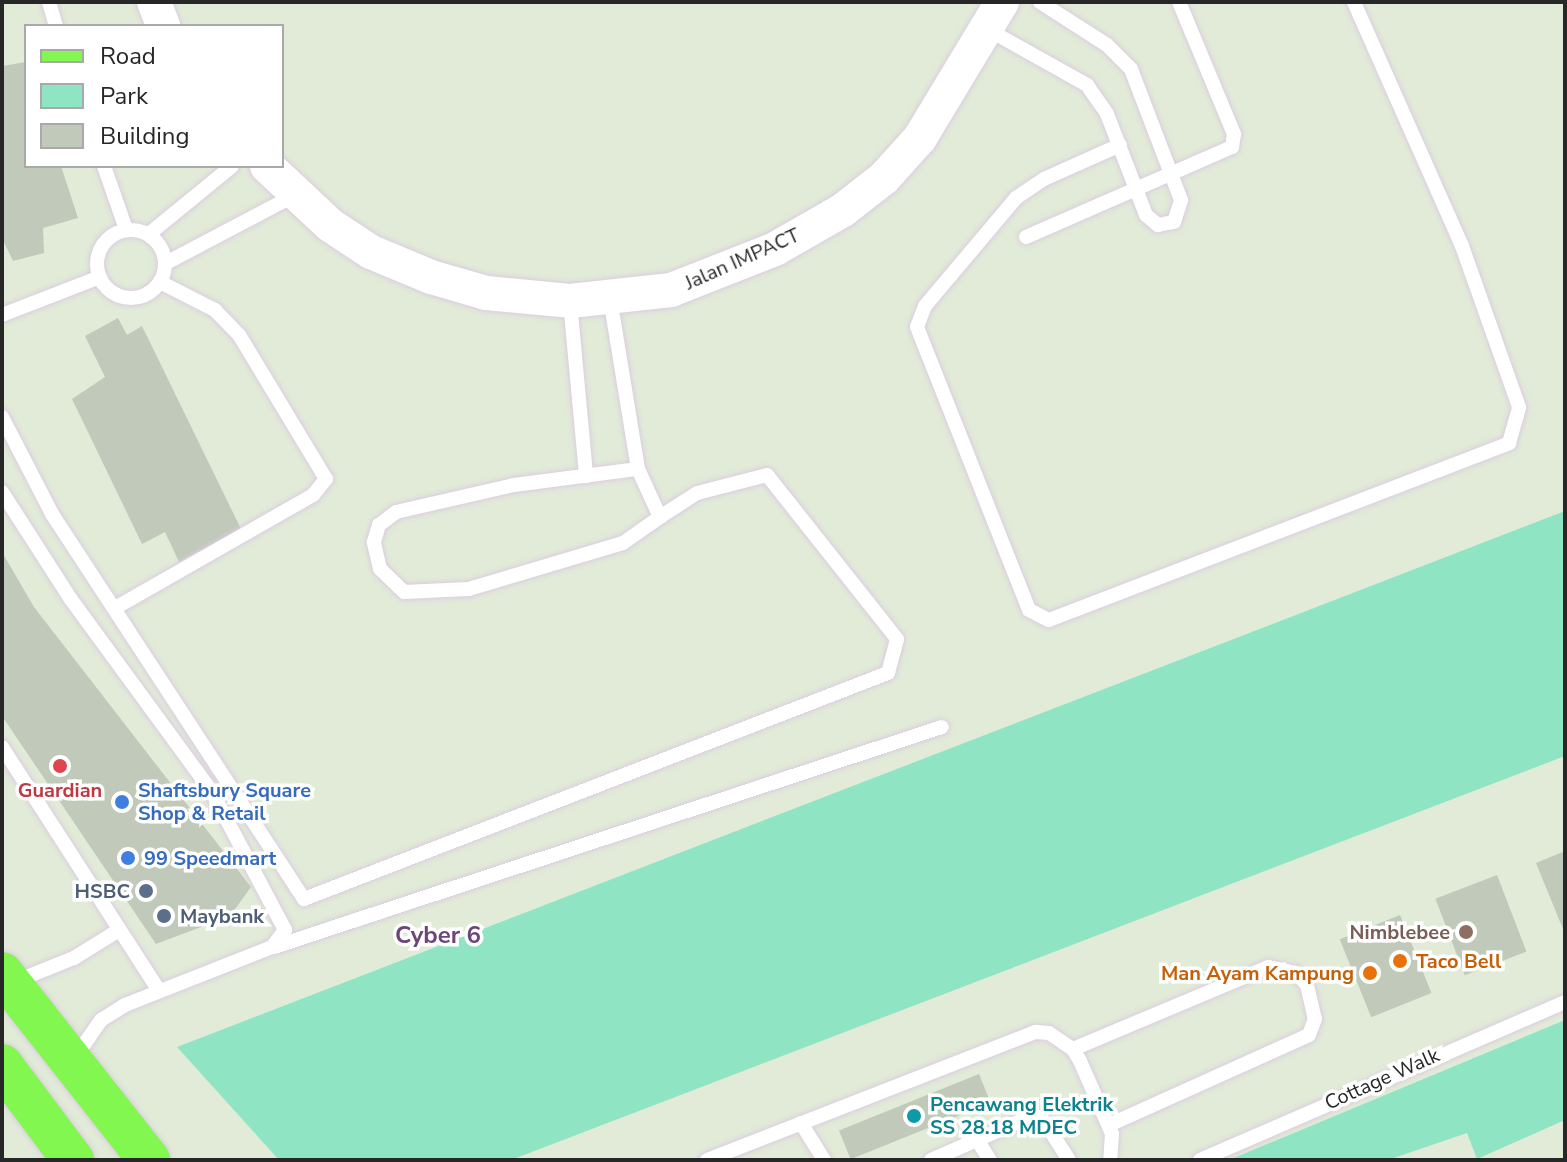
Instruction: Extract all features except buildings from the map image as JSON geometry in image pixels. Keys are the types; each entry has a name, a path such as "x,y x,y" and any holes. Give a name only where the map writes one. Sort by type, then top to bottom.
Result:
{"main road":[{"path":"6,978 74,1060 149,1160"},
{"path":"2,1065 17,1097 73,1160"}],"street":[{"path":"154,2 162,24"},
{"name":"Jalan IMPACT","path":"269,168 330,225 371,252 431,277 486,293 570,301 671,290 775,249 843,210 884,178 920,138 994,15"}],"lane":[{"path":"49,2 55,24"},
{"path":"994,15 1087,85 1120,145 1149,220 1170,225 1182,206 1131,69 1107,45 1040,2"},
{"path":"1026,237 1226,152 1234,140 1179,2"},
{"path":"1120,145 1044,179 1016,198 925,306 917,327 1029,610 1049,620 1509,443 1519,407 1467,261 1354,2"},
{"path":"105,168 126,229"},
{"path":"149,234 230,168"},
{"path":"100,277 124,297 145,295 160,282 166,263 297,194"},
{"path":"100,277 102,247 126,229 149,234 166,263"},
{"path":"2,315 100,277"},
{"path":"115,608 313,495 326,479 239,335 215,310 160,282"},
{"path":"610,298 638,469 660,517"},
{"path":"570,301 571,358 586,476"},
{"path":"2,417 52,514 304,899 888,673 897,639 767,475 697,493 623,543 469,589 404,592 380,569 374,542 379,525 396,512 481,490 638,469"},
{"path":"2,492 70,598 212,792 282,918 283,937 272,947"},
{"path":"74,1060 101,1020 158,989 272,947 942,727"},
{"path":"2,747 158,989"},
{"path":"6,978 74,958 119,930"},
{"path":"1073,1049 1268,967 1296,973 1307,985 1315,1019 1309,1035 1109,1125"},
{"name":"Cottage Walk","path":"1200,1160 1565,1002"},
{"path":"707,1160 1028,1034 1049,1033 1073,1049 1109,1125 1114,1145 1110,1160"},
{"path":"931,1160 1034,1115 1044,1121 1069,1160"},
{"path":"801,1123 824,1160"},
{"path":"976,1138 990,1160"}],"green space":[{"path":"1565,511 1565,756 511,1160 279,1160 177,1047"},
{"path":"1565,1020 1565,1120 1477,1159 1467,1133 1388,1160 1229,1160"}],"place":[{"name":"Guardian","path":"60,766"},
{"name":"Shaftsbury Square Shop & Retail","path":"122,802"},
{"name":"99 Speedmart","path":"128,858"},
{"name":"HSBC","path":"146,891"},
{"name":"Maybank","path":"164,916"},
{"name":"Nimblebee","path":"1466,932"},
{"name":"Taco Bell","path":"1400,961"},
{"name":"Man Ayam Kampung","path":"1370,973"},
{"name":"Pencawang Elektrik SS 28.18 MDEC","path":"914,1116"}],"district":[{"name":"Cyber 6","path":"438,936"}]}
